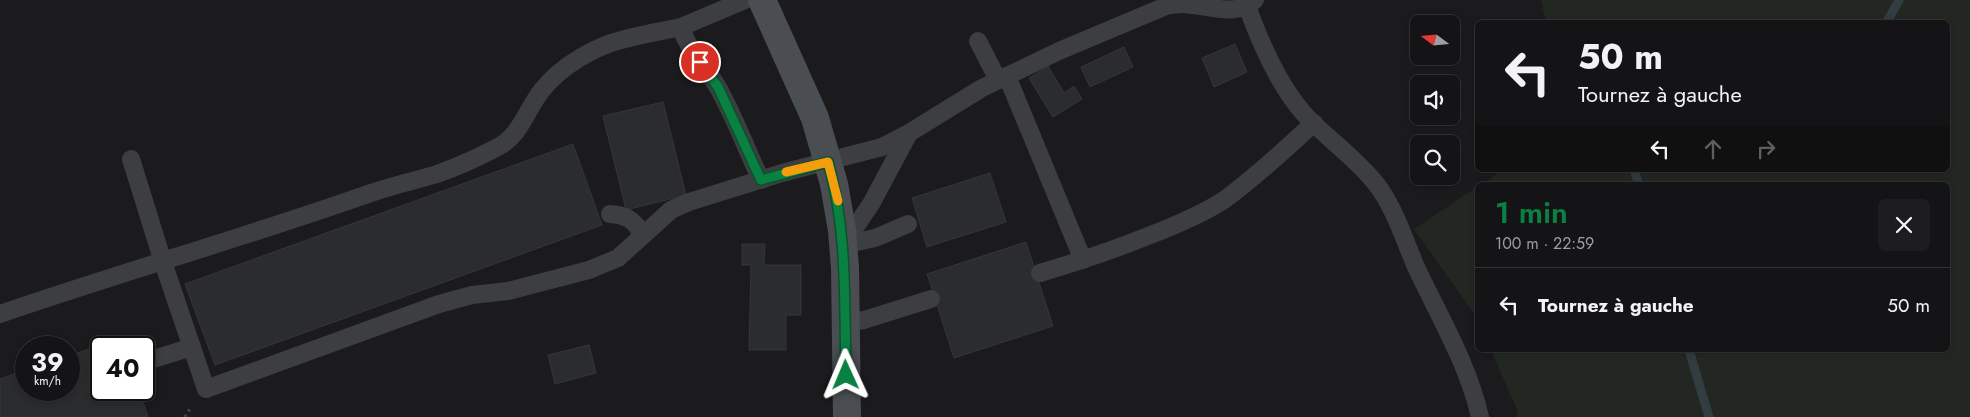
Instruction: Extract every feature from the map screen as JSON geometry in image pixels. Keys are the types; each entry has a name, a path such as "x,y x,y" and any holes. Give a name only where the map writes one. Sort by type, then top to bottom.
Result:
{"street":[{"path":"762,0 815,118 839,207 843,245 847,417"}],"lane":[{"path":"0,314 373,192 437,173 498,147 520,127 542,90 563,70 580,59 602,47 625,39 681,28 745,0"},
{"path":"132,159 163,262 206,389 439,304 472,295 508,291 589,270 618,258 671,210 690,202 761,180 882,146 908,134 982,88 1002,78 1059,51 1166,6 1182,4 1227,9 1242,8 1251,3 1259,40 1290,95 1305,115 1367,173 1390,207 1463,364 1475,395 1480,417"},
{"path":"681,28 692,53 708,71 718,87 761,180"},
{"path":"978,41 1002,78 1083,260"},
{"path":"1040,273 1083,260 1174,226 1223,200 1314,123"},
{"path":"843,245 871,204 908,134"},
{"path":"610,214 630,218 638,226 642,235"},
{"path":"843,245 875,238 908,224"},
{"path":"845,323 864,320 931,299"},
{"path":"155,359 192,347"}],"shaded area":[{"path":"1541,0 1970,0 1970,417 1517,417 1518,412 1492,352 1950,352 1950,182 1485,182 1500,172 1950,172 1950,20 1546,20"},
{"path":"1475,188 1475,315 1414,229"}],"building":[{"path":"1235,44 1247,72 1214,87 1202,58"},
{"path":"1124,47 1133,67 1090,87 1081,67"},
{"path":"1048,66 1064,93 1074,86 1082,99 1053,117 1029,78"},
{"path":"663,102 686,195 626,210 603,116"},
{"path":"573,144 602,225 215,365 185,284"},
{"path":"990,173 1006,222 927,247 912,198"},
{"path":"1026,242 1053,326 954,358 927,274"},
{"path":"742,244 765,244 764,265 801,265 801,315 786,315 786,350 749,350 751,265 742,265"},
{"path":"589,345 596,373 555,384 548,355"},
{"path":"90,349 90,401 143,401 148,417 0,417 0,379 15,374 15,401 80,401 80,352"}],"waterway":[{"path":"1888,20 1899,0"},
{"path":"1635,172 1638,182"},
{"path":"1690,352 1709,417"}],"slow traffic":[{"path":"786,172 828,162 838,201"}],"route":[{"path":"700,62 718,87 761,180 828,162 839,207 844,249 846,375"}]}
